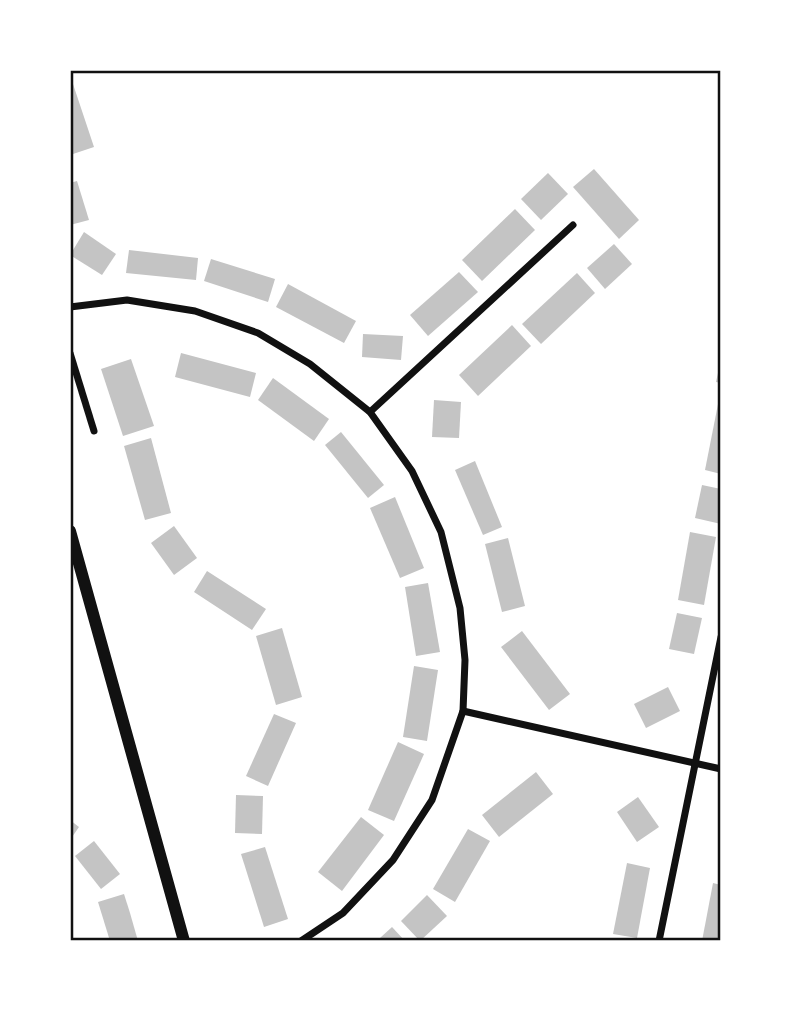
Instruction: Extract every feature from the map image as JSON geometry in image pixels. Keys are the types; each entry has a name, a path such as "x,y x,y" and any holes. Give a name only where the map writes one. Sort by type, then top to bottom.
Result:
{"street":[{"path":"370,412 573,225"},
{"path":"70,307 127,300 195,311 258,333 310,364 370,412 412,471 441,533 460,608 465,660 463,711 432,800 393,860 343,913 301,941"},
{"path":"70,354 94,432"},
{"path":"70,531 184,941"},
{"path":"659,941 721,637"},
{"path":"463,711 721,769"}],"building":[{"path":"70,75 94,147 70,155"},
{"path":"594,169 639,220 619,239 573,187"},
{"path":"548,173 568,194 541,220 521,199"},
{"path":"77,181 89,220 70,225 70,183"},
{"path":"515,209 535,230 482,281 462,260"},
{"path":"84,232 116,254 102,275 70,255"},
{"path":"614,244 632,264 605,289 587,268"},
{"path":"129,250 198,258 196,280 126,273"},
{"path":"211,259 275,279 268,302 204,281"},
{"path":"459,272 478,292 428,336 410,315"},
{"path":"577,273 595,293 541,344 522,324"},
{"path":"288,284 356,321 344,343 276,307"},
{"path":"512,325 531,346 478,396 459,375"},
{"path":"363,334 403,336 401,360 362,357"},
{"path":"181,353 256,373 250,397 175,377"},
{"path":"131,359 154,426 123,436 101,369"},
{"path":"721,365 721,383 716,382"},
{"path":"273,378 329,419 314,441 258,400"},
{"path":"721,399 721,474 705,470"},
{"path":"434,400 461,402 459,438 432,437"},
{"path":"341,432 384,485 368,498 325,445"},
{"path":"151,438 171,513 145,520 124,446"},
{"path":"475,461 502,527 483,535 455,470"},
{"path":"702,485 721,489 721,524 695,518"},
{"path":"395,497 424,568 400,578 370,508"},
{"path":"174,526 197,558 174,575 151,543"},
{"path":"690,532 716,537 704,605 678,600"},
{"path":"508,538 525,606 502,612 485,544"},
{"path":"207,571 266,609 252,630 194,592"},
{"path":"428,583 440,652 416,656 405,587"},
{"path":"677,613 702,618 694,654 669,649"},
{"path":"282,628 302,697 276,705 256,636"},
{"path":"522,631 570,694 549,710 501,647"},
{"path":"414,666 438,670 427,741 403,737"},
{"path":"668,687 680,711 646,728 634,704"},
{"path":"274,714 296,723 268,786 246,776"},
{"path":"398,742 424,754 394,821 368,810"},
{"path":"536,772 553,794 499,837 482,815"},
{"path":"236,795 263,796 262,834 235,833"},
{"path":"638,797 659,827 637,842 617,812"},
{"path":"361,817 384,835 342,891 318,872"},
{"path":"70,820 79,827 70,840"},
{"path":"468,829 490,841 455,902 433,889"},
{"path":"94,841 120,874 101,889 75,856"},
{"path":"265,847 288,919 264,927 241,854"},
{"path":"627,863 650,868 637,938 613,934"},
{"path":"713,883 721,885 721,941 702,941"},
{"path":"124,894 138,941 110,941 98,902"},
{"path":"427,895 447,916 420,941 401,921"},
{"path":"392,927 405,941 377,941 380,938"}]}
